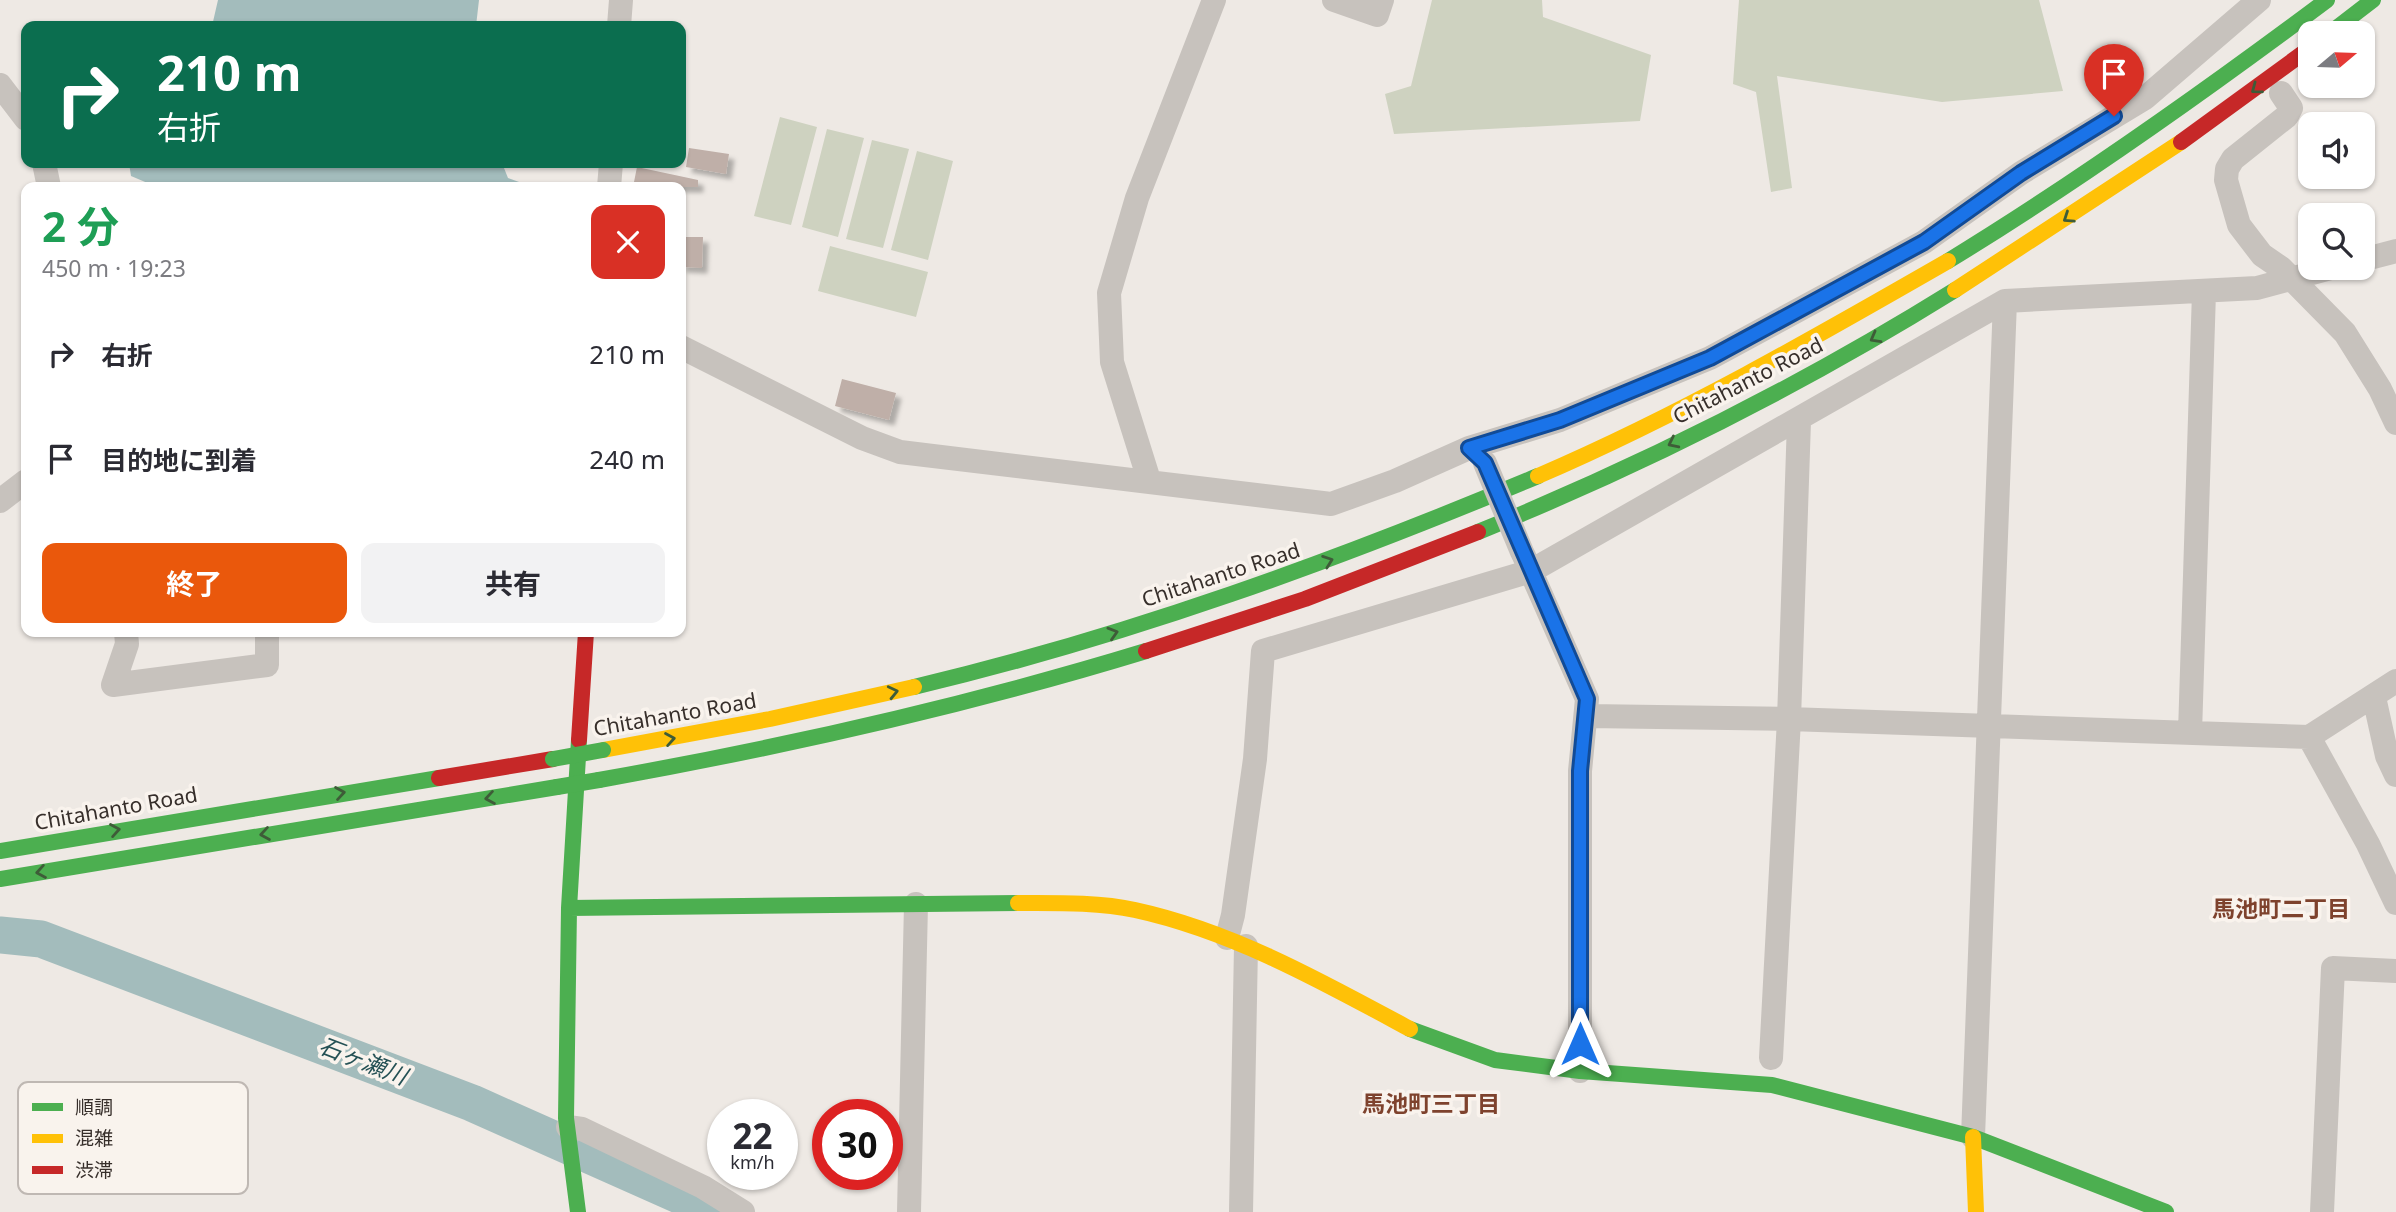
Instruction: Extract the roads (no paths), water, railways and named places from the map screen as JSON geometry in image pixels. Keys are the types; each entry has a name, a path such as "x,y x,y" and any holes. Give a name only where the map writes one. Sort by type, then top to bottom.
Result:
{"main road":[{"name":"Chitahanto Road","path":"0,851 739,726 917,687 1072,646 1258,587 1400,534 1523,482 1769,362 1898,290 2015,220 2235,71 2327,0"},
{"path":"2346,21 2373,0"},
{"name":"Chitahanto Road","path":"0,879 741,754 925,714 1080,673 1266,614 1537,508 1784,388 1916,315 2156,160 2298,57"},
{"path":"578,1212 568,1127 569,908 586,637"},
{"path":"569,908 1041,903 1112,907 1164,916 1236,942 1418,1033 1495,1060 1580,1071 1772,1085 1973,1137 2166,1212"},
{"path":"1973,1137 1976,1212"}],"street":[{"path":"619,21 621,0"},
{"path":"1149,480 1112,362 1109,293 1137,198 1214,0"},
{"path":"1334,0 1377,15 1382,0"},
{"path":"686,350 862,438 900,452 1331,504 1477,456 1710,358 1924,242 2021,173 2144,98 2236,29 2259,0"},
{"path":"0,85 21,112"},
{"path":"2281,93 2291,108 2287,116 2233,159 2226,180 2239,225 2248,239 2345,333 2380,388 2396,423"},
{"path":"2375,257 2396,251"},
{"path":"1241,1212 1236,942 1233,915 1255,759 1263,651 1526,561 1799,421 2005,301 2204,292 2257,288 2298,279"},
{"path":"2190,733 2204,292"},
{"path":"1973,1137 2005,301"},
{"path":"1771,1058 1789,719 1799,421"},
{"path":"1477,456 1587,699 1588,716 1580,771 1580,1071"},
{"path":"0,501 21,485"},
{"path":"126,637 127,644 113,685 267,665 267,637"},
{"path":"1588,716 1789,719 2309,737 2396,681"},
{"path":"2374,697 2387,755 2396,775"},
{"path":"2309,737 2368,844 2396,903"},
{"path":"909,1212 916,904"},
{"path":"2322,1212 2333,968 2396,971"},
{"path":"568,1127 582,1129 704,1187 743,1212"}],"water":[{"path":"218,0 479,0 477,21 213,21"},
{"path":"130,168 504,168 508,178 519,182 145,182 131,176"}],"waterway":[{"name":"石ヶ瀬川","path":"0,935 41,939 472,1103 717,1212"}],"district":[{"name":"馬池町二丁目","path":"2281,909"},
{"name":"馬池町三丁目","path":"1431,1104"}]}
